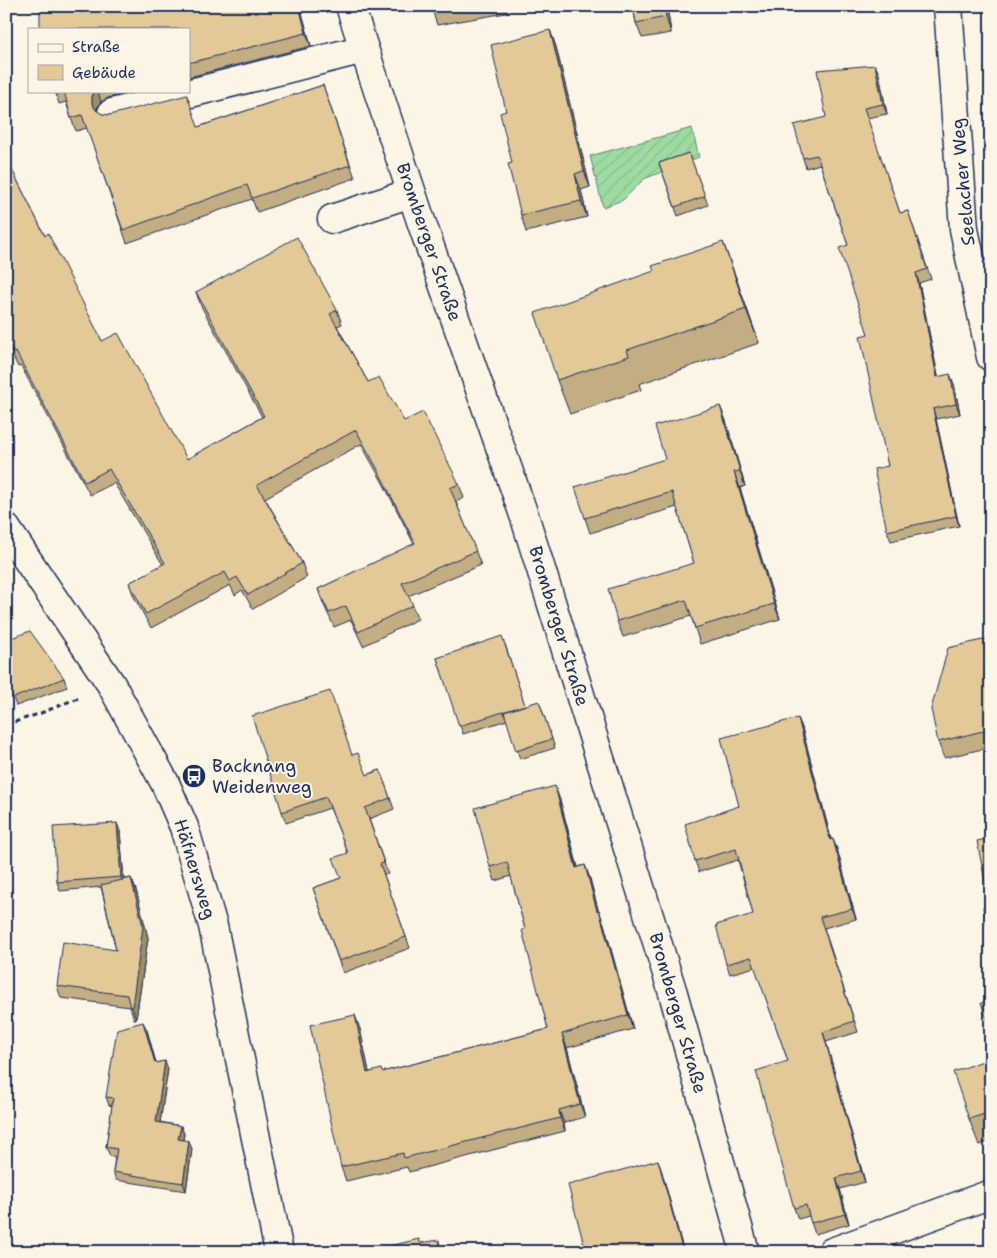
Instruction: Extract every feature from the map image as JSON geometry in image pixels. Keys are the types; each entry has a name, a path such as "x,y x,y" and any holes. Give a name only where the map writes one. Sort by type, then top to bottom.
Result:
{"street":[{"name":"Bromberger Straße","path":"350,6 411,192 525,518 673,993 745,1252"},
{"name":"Seelacher Weg","path":"948,6 964,229 991,357"},
{"path":"112,113 364,49"},
{"path":"332,219 411,192"},
{"name":"Häfnersweg","path":"6,528 111,684 157,768 184,827 213,926 279,1252"},
{"path":"832,1252 991,1194"}],"path":[{"path":"6,725 41,714"}],"green space":[{"path":"692,128 699,157 644,179 623,200 603,207 590,156"}],"building":[{"path":"40,6 80,6 80,13 110,6 299,6 306,33 190,63 190,28 40,28"},
{"path":"431,6 451,6 431,10"},
{"path":"633,6 664,6 666,17 636,23"},
{"path":"550,30 584,171 575,174 581,201 521,215 508,164 512,163 500,113 506,111 491,45"},
{"path":"875,65 883,104 864,108 900,213 908,211 927,269 916,273 937,377 950,374 956,404 933,409 956,516 887,531 874,469 888,466 860,336 868,334 839,248 848,245 817,155 803,158 794,125 826,117 817,70"},
{"path":"323,85 350,165 252,198 247,185 123,230 82,115 71,118 64,92 94,92 92,104 96,110 102,114 110,115 187,95 198,127"},
{"path":"689,153 705,196 675,207 659,163"},
{"path":"6,158 45,236 48,233 102,341 118,333 187,459 264,416 196,292 297,237 337,310 330,314 368,382 379,377 404,421 423,412 459,484 450,488 476,551 402,583 413,605 358,632 346,606 329,613 318,589 415,543 356,430 257,485 302,563 248,595 237,577 230,581 225,572 146,614 129,583 165,563 109,469 85,482 16,352 14,353 6,339"},
{"path":"723,242 746,309 627,350 629,356 557,380 535,313 654,271 652,266"},
{"path":"720,406 740,471 734,472 774,604 695,628 686,600 617,621 608,589 694,563 672,492 585,518 575,487 665,459 655,426"},
{"path":"30,631 64,678 13,698 6,677 6,640"},
{"path":"502,636 525,705 459,726 437,658"},
{"path":"991,638 991,650 985,668 991,692 991,729 938,742 931,709 948,648"},
{"path":"330,691 352,755 358,753 367,775 380,770 390,798 365,808 384,863 380,864 406,937 339,961 313,888 341,878 333,858 348,853 326,797 282,812 252,716"},
{"path":"539,701 552,739 516,751 504,712"},
{"path":"798,718 830,840 833,839 852,909 820,917 854,1021 823,1032 861,1171 836,1178 845,1214 811,1223 806,1205 794,1208 756,1071 788,1061 751,957 726,964 716,925 753,914 736,849 695,861 685,824 739,806 721,738"},
{"path":"991,758 991,780 986,759"},
{"path":"555,786 576,868 585,865 628,1015 562,1034 580,1104 559,1110 560,1118 404,1158 403,1153 341,1167 310,1025 355,1015 367,1073 381,1069 382,1072 548,1029 522,930 525,929 507,862 490,867 475,808"},
{"path":"117,823 121,877 57,882 53,827"},
{"path":"991,838 991,945 983,907 990,906 977,841"},
{"path":"131,878 143,926 132,1007 130,1007 127,995 57,986 63,942 116,950 101,885"},
{"path":"991,999 991,1030 981,1003"},
{"path":"143,1022 155,1063 165,1061 156,1122 181,1126 178,1139 189,1141 183,1183 113,1172 117,1149 106,1147 113,1098 106,1097 117,1029"},
{"path":"991,1058 991,1112 969,1119 953,1072"},
{"path":"658,1160 683,1252 586,1252 568,1185"},
{"path":"419,1239 420,1243 439,1240 441,1252 364,1252"}],"place":[{"name":"Backnang Weidenweg","path":"194,776"}]}
